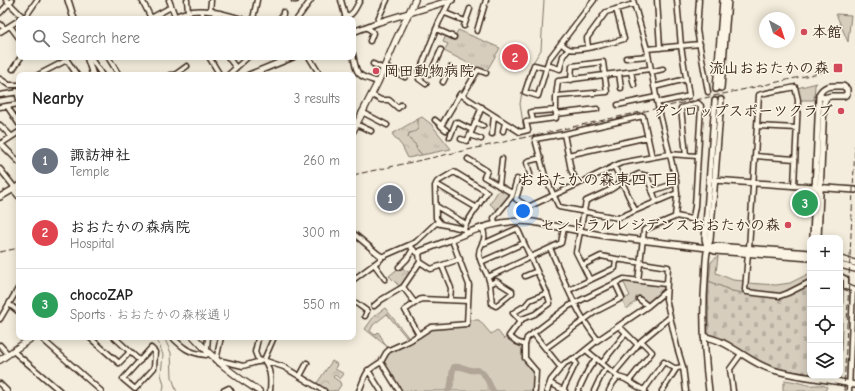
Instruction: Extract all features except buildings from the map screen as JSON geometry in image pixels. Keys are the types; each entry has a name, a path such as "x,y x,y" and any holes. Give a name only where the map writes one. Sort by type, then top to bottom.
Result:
{"main road":[{"path":"356,124 372,95 415,0"},
{"path":"0,360 29,340"},
{"path":"197,340 207,352 239,379 259,391"}],"street":[{"path":"26,16 37,0"},
{"path":"68,0 73,16"},
{"path":"169,0 175,16 182,13 202,11 212,11 231,16"},
{"path":"187,0 188,12"},
{"path":"254,16 257,0"},
{"path":"304,0 307,5"},
{"path":"299,16 311,0"},
{"path":"341,0 345,16"},
{"path":"350,16 354,12 360,0"},
{"path":"378,22 387,0"},
{"path":"356,31 378,22 451,0"},
{"path":"426,84 419,79 420,76 418,73 436,29 451,0"},
{"path":"477,30 486,0"},
{"path":"569,49 563,56 560,69 547,66 534,65 525,92 538,96 547,66 549,59 594,0"},
{"path":"657,0 660,48"},
{"path":"618,105 656,99 662,102 689,96 681,46 677,0"},
{"path":"699,0 697,30 708,92"},
{"path":"723,0 719,88 728,0"},
{"path":"0,13 9,1 20,16"},
{"path":"144,1 150,16"},
{"path":"211,1 212,11 216,16"},
{"path":"588,47 587,38 606,12 634,2 647,49 656,99 676,183 676,216"},
{"path":"155,16 172,7"},
{"path":"464,26 470,9"},
{"path":"561,43 569,49 600,46 624,39 616,9"},
{"path":"202,11 203,16"},
{"path":"282,16 283,12"},
{"path":"445,13 465,21"},
{"path":"0,32 16,22"},
{"path":"0,24 5,29"},
{"path":"10,26 16,34"},
{"path":"366,27 373,33 370,41"},
{"path":"436,29 454,37"},
{"path":"647,49 700,44"},
{"path":"421,68 430,74 441,50"},
{"path":"626,58 648,56"},
{"path":"13,69 19,60"},
{"path":"47,72 67,60 75,72"},
{"path":"88,60 93,72"},
{"path":"92,60 100,72"},
{"path":"110,60 117,72"},
{"path":"211,60 218,72"},
{"path":"230,60 236,68"},
{"path":"231,72 245,60"},
{"path":"262,72 287,60"},
{"path":"311,60 319,72"},
{"path":"354,60 357,72 361,76 378,82"},
{"path":"557,96 607,92 603,62 572,66 571,80"},
{"path":"373,64 405,77"},
{"path":"180,72 187,66"},
{"path":"443,82 450,68"},
{"path":"463,95 520,132 528,130 526,122 556,118 558,81 663,69"},
{"path":"441,125 460,94 463,95 478,70 486,73"},
{"path":"631,72 634,85"},
{"path":"619,73 621,88"},
{"path":"0,79 9,85 16,85"},
{"path":"654,87 686,79"},
{"path":"818,235 817,187 820,93 827,86 843,86 847,89 847,94 844,96 831,96 826,98 821,97 820,93"},
{"path":"794,186 798,100 795,87 777,92 760,94 745,290 746,292 780,296 807,284"},
{"path":"0,95 16,92"},
{"path":"372,95 381,100 389,100 398,108 401,105"},
{"path":"813,235 824,103 826,98"},
{"path":"707,248 710,240 718,100 705,239 707,248 703,308 709,391"},
{"path":"638,281 644,230 676,216 691,219 693,217 702,106 698,103 681,108 686,155"},
{"path":"0,107 16,104"},
{"path":"6,106 16,120"},
{"path":"461,140 467,141 482,107"},
{"path":"533,121 531,112 597,109"},
{"path":"362,112 388,125"},
{"path":"492,134 494,116"},
{"path":"652,157 643,116 535,139 545,176 559,207 618,218 677,193"},
{"path":"435,120 446,130"},
{"path":"450,137 456,122 472,130"},
{"path":"475,122 483,126"},
{"path":"503,131 505,123"},
{"path":"356,124 371,131"},
{"path":"0,125 11,136"},
{"path":"757,126 796,128"},
{"path":"16,134 0,143 16,159"},
{"path":"564,134 572,170 578,184"},
{"path":"470,135 481,139"},
{"path":"568,154 648,137"},
{"path":"468,160 487,171 484,177 528,207 621,163 669,154 698,156"},
{"path":"755,156 795,158"},
{"path":"530,174 527,163 528,161 540,158"},
{"path":"499,186 502,159"},
{"path":"614,166 635,210"},
{"path":"0,170 16,188 0,197"},
{"path":"436,184 454,172 487,192 466,224 465,231"},
{"path":"590,280 576,252 586,201 639,174 647,176 656,201"},
{"path":"513,196 517,179"},
{"path":"714,180 855,190"},
{"path":"652,191 676,183"},
{"path":"436,184 436,218 441,224"},
{"path":"436,184 477,208"},
{"path":"495,223 494,218 520,186"},
{"path":"436,206 466,224"},
{"path":"419,253 452,240 465,231 495,223 526,221 642,241 707,248 715,246 807,258"},
{"path":"399,266 405,262 411,247 436,224 465,231"},
{"path":"482,227 484,233 483,243 479,251 479,255 490,284 492,304 496,306 512,293 512,291 496,281 490,284"},
{"path":"488,277 561,243 564,228"},
{"path":"483,243 516,229 547,293 550,303 535,314 522,319 509,336 517,342 525,345"},
{"path":"356,235 381,256"},
{"path":"359,391 368,370 381,362 389,350 419,335 431,327 467,324 469,285 452,240"},
{"path":"482,262 524,243"},
{"path":"374,306 403,287 420,262 419,253 411,247"},
{"path":"356,278 380,259 381,256 411,247"},
{"path":"550,248 575,303 590,330 598,340"},
{"path":"748,251 807,253"},
{"path":"583,265 600,256 668,267 666,299 683,367 686,391"},
{"path":"420,262 431,269 460,259"},
{"path":"569,290 615,268 616,259"},
{"path":"843,260 855,263"},
{"path":"374,264 385,279"},
{"path":"442,266 451,288 450,300"},
{"path":"843,266 855,269"},
{"path":"525,276 537,271"},
{"path":"843,277 845,278 846,287 854,290 853,361 849,391"},
{"path":"535,391 536,371 525,358 525,345 527,338 533,333 569,306 624,279 666,284"},
{"path":"546,348 595,312 622,298 615,283"},
{"path":"403,287 415,303"},
{"path":"548,391 550,383 561,368 598,340 648,306 666,291"},
{"path":"0,319 16,292"},
{"path":"521,320 513,313 526,305 530,300 547,293"},
{"path":"419,335 405,310 415,303 421,299 468,301"},
{"path":"639,299 648,306"},
{"path":"356,303 367,311 365,316"},
{"path":"9,304 16,310"},
{"path":"614,374 639,343 670,317"},
{"path":"619,326 652,352 629,381"},
{"path":"533,333 561,368"},
{"path":"602,363 626,333"},
{"path":"704,337 726,344 759,365 777,371 855,386"},
{"path":"43,340 101,391"},
{"path":"92,340 119,363 130,352"},
{"path":"117,340 140,361"},
{"path":"175,340 186,350 206,355 208,340"},
{"path":"220,340 217,361 243,366 265,361 284,367 324,391"},
{"path":"258,340 255,352 259,362"},
{"path":"270,391 271,380 265,361 273,340"},
{"path":"0,345 60,391"},
{"path":"152,348 155,352 154,368 135,388 123,379 140,361 152,348"},
{"path":"586,350 618,377 629,381 645,391 664,362 676,369"},
{"path":"733,391 730,369 741,354"},
{"path":"578,391 588,370 596,358"},
{"path":"550,383 564,390 576,363 572,359"},
{"path":"381,362 399,391"},
{"path":"300,376 307,363"},
{"path":"662,391 676,369 683,367"},
{"path":"594,391 602,374 607,368"},
{"path":"368,370 381,391"},
{"path":"609,391 618,377"},
{"path":"0,384 7,391"},
{"path":"223,391 228,388 231,391"}],"green space":[{"path":"836,14 851,15 848,42"},
{"path":"458,30 500,48 486,72 444,51 448,44 443,42 446,35 454,38"},
{"path":"817,83 815,85 814,100 800,100 797,88"},
{"path":"422,117 431,124 451,149 422,155 416,148 416,145 408,138 408,135 417,127 418,119"},
{"path":"418,119 418,129 409,133 408,138 416,145 416,148 422,155 408,158 402,146 392,134"},
{"path":"500,188 510,194 499,212 490,204"},
{"path":"718,256 716,273 733,280 744,281 743,293 732,291 709,281 711,262"},
{"path":"400,267 410,273 400,287 389,276"},
{"path":"807,274 807,282 788,292 780,294 748,290 747,288 747,283 776,285 790,283"},
{"path":"843,279 844,280 843,304"},
{"path":"623,281 665,286 661,294 649,304 639,298 627,309 622,300 630,296"},
{"path":"709,281 732,291 782,297 790,295 807,286 807,374 784,370 759,362 723,340 708,333"},
{"path":"385,308 408,337 407,338 387,314 373,325 370,331 375,335 378,332 386,346 365,329 375,315"},
{"path":"470,320 479,320 491,334 497,330 504,339 507,336 522,346 524,358 534,371 534,391 401,391 384,364 389,353 409,343 431,328 453,326 469,327"},
{"path":"332,361 337,364 335,369 344,374 340,379 335,375 333,377 340,382 341,385 337,391 326,391 317,383"},
{"path":"785,380 827,387 825,391 783,391 783,384 785,384"}],"waterway":[{"path":"524,129 520,104 522,92 530,67 541,50 544,0"},
{"path":"157,340 163,355 161,374 164,385 163,391"},
{"path":"165,340 171,353 172,377 177,391"},
{"path":"448,391 451,385 454,367 463,367 470,370 480,371 486,378 493,391"}],"tunnel":[{"path":"721,88 721,100"},
{"path":"715,101 716,89"}],"railway":[{"path":"356,174 828,71"},
{"path":"844,391 855,145"},
{"path":"0,252 16,249"}],"place":[{"name":"本館","path":"804,32"},
{"name":"おおたかの森病院","path":"515,57"},
{"name":"流山おおたかの森","path":"838,68"},
{"name":"岡田動物病院","path":"376,71"},
{"name":"ダンロップスポーツクラブ","path":"841,111"},
{"name":"諏訪神社","path":"390,198"},
{"name":"chocoZAP","path":"805,203"},
{"name":"セントラルレジデンスおおたかの森","path":"788,225"}],"district":[{"name":"おおたかの森東四丁目","path":"599,179"}]}
